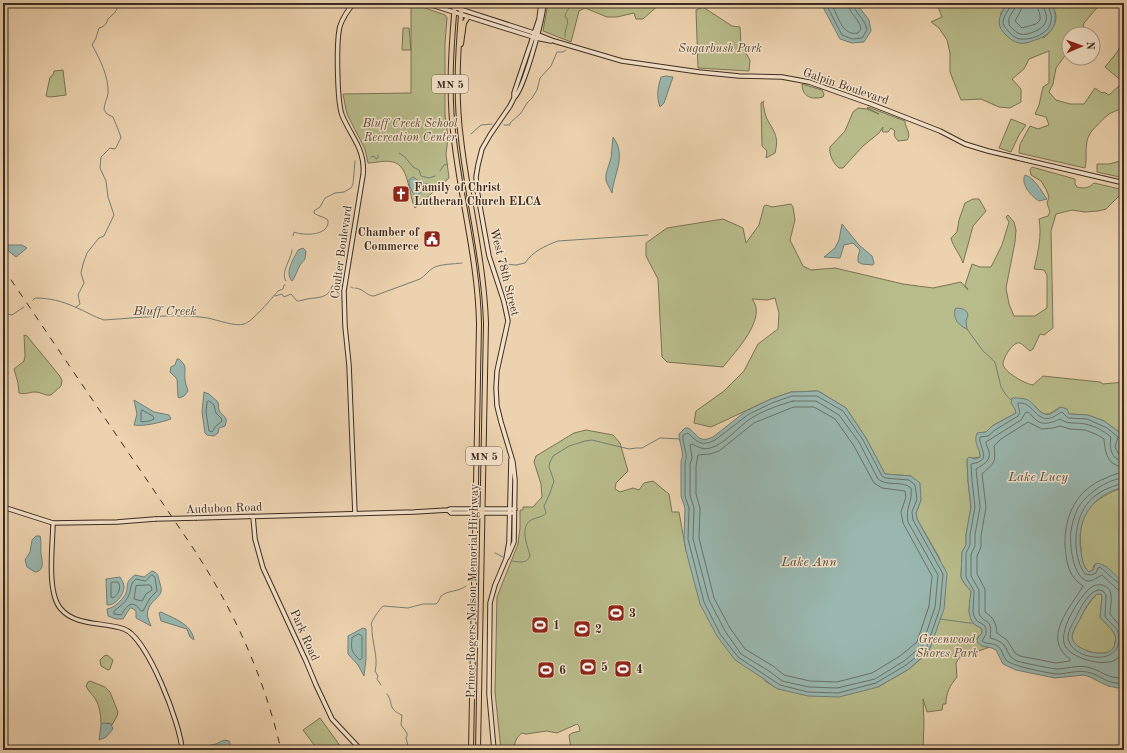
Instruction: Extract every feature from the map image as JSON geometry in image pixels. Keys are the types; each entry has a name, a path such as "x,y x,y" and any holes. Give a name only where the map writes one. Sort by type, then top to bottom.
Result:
{"main road":[{"name":"Prince Rogers Nelson Memorial Highway","path":"462,3 457,64 460,139 481,266 485,303 486,333 478,750"},
{"name":"Prince Rogers Nelson Memorial Highway","path":"454,8 450,79 453,128 475,269 479,313 471,750"},
{"path":"457,64 464,23 468,17"}],"street":[{"name":"Coulter Boulevard","path":"354,3 345,14 339,32 339,102 342,115 360,149 364,164 344,291 345,326 349,365 355,514"},
{"name":"Galpin Boulevard","path":"425,3 454,8"},
{"name":"Galpin Boulevard","path":"445,3 468,17 622,61 739,76 782,77 805,81 876,106 940,131 966,144 988,151 1124,183"},
{"name":"West 78th Street","path":"494,750 489,694 490,603 495,585 506,558 513,511 511,458 500,422 496,388 497,371 508,321 504,302 489,256 476,176 479,159 484,144 518,94 523,82 539,19 541,3"},
{"name":"West 78th Street","path":"535,36 542,19 544,3"},
{"name":"Galpin Boulevard","path":"461,12 535,36"},
{"name":"Audubon Road","path":"3,507 32,517 53,522 112,522 197,518 355,514 450,509 513,511"},
{"name":"Park Road","path":"253,517 255,539 263,568 306,661 316,687 332,719 361,750"},
{"path":"53,522 52,582 53,594 56,601 61,609 68,615 86,622 110,624 125,629 135,636 152,665 168,698 178,730 182,750"}],"green space":[{"name":"Bluff Creek School Recreation Center","path":"411,3 445,15 447,18 445,43 445,115 448,137 446,154 449,178 415,208 404,171 400,166 389,161 368,163 365,149 347,114 343,94 411,93"},
{"path":"548,3 661,3 643,19 636,19 634,13 617,17 607,17 585,8 579,11 571,42 543,31"},
{"path":"937,3 1008,3 1000,14 1044,38 1054,26 1056,18 1054,8 1051,3 1101,3 1084,23 1083,26 1061,26 1061,61 1056,68 1053,84 1049,92 1056,100 1070,104 1084,104 1095,88 1102,93 1104,92 1109,95 1119,86 1124,91 1123,106 1109,114 1091,132 1086,145 1085,168 1019,153 1020,144 1030,126 1038,129 1049,125 1046,117 1035,114 1039,105 1043,87 1049,83 1049,51 1029,59 1024,69 1012,79 1021,89 1021,102 1010,108 999,107 981,99 961,100 950,72 950,53 947,40 939,28 931,22 942,17"},
{"name":"Sugarbush Park","path":"703,7 732,26 740,27 741,45 750,60 749,71 698,68 696,10"},
{"path":"403,28 409,28 411,50 402,50"},
{"path":"1124,35 1124,83 1105,67 1118,51"},
{"path":"63,70 66,95 51,97 46,96 50,77 53,75 54,71"},
{"path":"802,84 822,90 824,94 823,97 812,98 806,95 802,88"},
{"path":"764,101 763,103 767,119 774,132 777,143 775,153 766,158 767,151 762,146 761,103"},
{"path":"868,107 905,121 909,133 908,138 907,140 898,141 894,134 895,131 891,128 888,132 883,132 883,127 879,133 863,146 843,168 839,168 832,159 830,147 845,131 853,112 858,108 867,109 879,114 867,108"},
{"path":"1011,119 1026,125 1019,135 1011,152 999,148"},
{"path":"1124,160 1124,178 1097,172 1097,164 1109,164"},
{"name":"Greenwood Shores Park","path":"1032,167 1075,179 1075,184 1077,187 1086,188 1094,183 1124,190 1124,194 1118,197 1106,209 1085,212 1072,210 1056,214 1051,231 1053,328 1044,335 1040,334 1033,349 1030,351 1020,343 1014,345 1007,354 1003,364 1007,371 1015,377 1033,385 1043,376 1100,382 1103,384 1124,382 1124,453 1121,451 1119,445 1123,435 1104,421 1088,415 1069,414 1060,407 1047,414 1041,412 1035,406 1015,409 1016,413 992,426 986,432 979,433 980,457 967,459 971,507 966,535 966,545 962,552 961,577 971,591 969,611 974,624 982,629 982,633 978,637 986,647 990,647 959,658 956,663 957,677 949,689 946,704 943,704 942,710 927,712 923,699 923,750 571,750 569,735 580,731 577,724 557,733 547,731 526,734 522,733 517,738 513,750 501,750 495,692 497,597 518,544 520,510 523,510 523,507 533,507 542,497 541,484 534,462 536,456 574,433 586,430 613,435 620,443 628,471 616,483 615,489 620,492 633,488 639,490 644,483 653,481 669,494 672,512 679,512 686,551 765,681 778,689 878,687 909,669 923,657 940,559 917,519 916,513 921,500 911,476 885,474 866,438 846,408 818,391 791,392 771,399 711,427 694,423 696,411 724,391 744,371 758,344 778,329 779,313 775,298 767,300 752,299 756,307 756,316 753,325 742,344 723,367 667,362 662,357 658,279 646,256 646,243 667,228 723,219 743,228 746,243 759,225 764,206 766,205 772,207 791,204 793,207 795,220 790,240 803,266 811,270 835,268 903,284 933,288 961,282 968,290 965,285 972,264 980,267 991,267 1002,245 1009,222 1006,217 1008,215 1014,222 1016,230 1006,288 1009,304 1014,316 1035,316 1047,308 1047,275 1044,270 1034,269 1040,238 1039,219 1048,216 1050,212 1047,203 1049,197 1046,189 1041,181 1031,175 1030,170"},
{"path":"973,199 979,199 986,211 973,226 963,263 951,238 957,232 959,220 965,203"},
{"path":"24,335 27,336 62,380 61,386 51,395 35,392 23,394 19,393 14,369 24,361"},
{"path":"1124,487 1124,583 1094,565 1093,570 1089,572 1087,570 1082,558 1080,536 1084,516 1095,502"},
{"path":"1097,594 1101,594 1102,597 1100,617 1113,631 1116,638 1113,648 1108,652 1101,653 1085,650 1078,646 1072,636 1075,627 1085,609"},
{"path":"107,655 113,660 110,669 108,670 101,666 100,660"},
{"path":"90,681 105,687 110,692 118,712 112,725 109,723 101,725 100,712 97,703 86,686"},
{"path":"320,718 341,747 337,750 318,750 303,730"}],"water":[{"path":"824,3 856,3 869,20 871,31 864,42 852,43 840,39 824,9"},
{"path":"1008,3 1051,3 1055,16 1054,26 1046,35 1033,41 1019,43 1014,41 1002,31 999,23 1001,15"},
{"path":"661,77 673,77 664,103 660,107 658,88"},
{"path":"613,137 619,151 619,158 612,193 606,181 606,174 611,158"},
{"path":"1025,175 1035,182 1047,199 1039,201 1033,197 1025,186"},
{"path":"413,177 422,183 430,184 417,196 415,196 409,184 409,180"},
{"path":"842,224 859,245 872,256 874,263 873,265 858,262 860,250 853,243 844,245 840,258 824,257 835,248 839,240"},
{"path":"7,245 22,245 27,248 16,257 6,249 5,247"},
{"path":"303,248 306,251 305,259 300,265 292,281 289,274 290,266 298,250"},
{"path":"955,309 963,309 967,312 967,329 961,326 956,319"},
{"path":"177,359 179,359 185,366 185,380 188,391 184,396 179,398 177,379 170,372 171,367 175,365"},
{"name":"Lake Ann","path":"818,391 846,408 866,438 885,474 911,476 920,483 921,500 916,513 917,519 947,573 944,609 929,651 909,669 878,687 839,697 808,696 778,689 735,660 717,636 700,604 686,551 684,539 685,508 681,496 682,455 679,434 685,428 691,430 701,439 708,439 713,437 746,411 771,399 791,392"},
{"path":"204,392 209,394 218,402 220,412 226,418 225,426 219,428 218,433 214,436 207,435 205,433 202,412"},
{"name":"Lake Lucy","path":"1012,398 1028,400 1040,412 1047,415 1061,407 1067,409 1069,414 1088,415 1104,421 1123,435 1123,440 1119,445 1121,451 1124,453 1124,487 1106,494 1091,506 1081,527 1080,543 1083,563 1089,572 1093,570 1096,563 1100,564 1108,568 1124,583 1124,687 1118,688 1108,686 1084,675 1055,678 1016,670 1003,664 996,650 982,646 977,642 977,639 982,633 982,629 975,625 970,617 969,608 971,591 961,577 962,552 966,545 966,535 971,507 967,459 969,457 975,459 980,457 976,443 977,433 986,432 992,426 1016,413 1011,403","holes":["1097,594 1101,594 1100,617 1113,631 1116,639 1113,648 1108,652 1101,653 1085,650 1078,646 1072,636 1075,627 1089,603"]},
{"path":"134,400 154,412 169,415 171,419 147,425 134,425 137,414"},
{"path":"36,536 40,536 41,538 42,568 35,572 27,567 25,560 30,552 32,540"},
{"path":"152,571 158,575 161,591 158,597 150,605 147,612 151,626 136,618 136,611 132,608 130,608 123,619 116,619 108,616 107,609 115,606 125,595 131,578 135,575 144,577"},
{"path":"120,577 123,582 124,590 116,602 107,605 106,579"},
{"path":"161,612 176,619 186,626 190,630 194,640 190,637 187,629 161,621 159,613"},
{"path":"363,628 366,629 366,659 364,676 358,665 348,654 348,636"},
{"path":"104,723 111,724 113,729 106,737 99,740 101,725"},
{"path":"224,740 229,741 230,747 214,750 193,750 195,748 216,744"}],"waterway":[{"path":"76,307 80,304 78,295 84,283 81,273 87,253 99,238 104,236 114,215 108,197 106,181 100,168 101,157 110,148 115,149 121,138 113,117 107,114 104,110 108,94 107,81 101,62 92,45 99,28 106,24 109,18 116,11 119,3"},
{"name":"Bluff Creek","path":"565,37 567,25 567,18 565,15 571,3"},
{"name":"Bluff Creek","path":"504,125 510,125 510,123 521,113 532,98 537,90 540,78 551,66 557,52 563,52 566,50"},
{"name":"Bluff Creek","path":"471,134 481,125 492,124"},
{"name":"Bluff Creek","path":"399,153 405,157 413,167 419,170 421,176 429,178 435,176"},
{"name":"Bluff Creek","path":"371,157 374,156 376,159 378,158 378,155"},
{"name":"Bluff Creek","path":"293,236 294,232 316,234 325,229 328,225 328,220 314,213 314,211 320,207 325,198 335,193 344,192 351,188 353,184 355,161"},
{"name":"Bluff Creek","path":"440,171 444,165 448,164"},
{"path":"503,264 516,265 525,263 536,252 558,241 648,235"},
{"name":"Bluff Creek","path":"286,281 284,274 292,250"},
{"path":"355,288 374,296 420,279 431,269 436,267 462,263"},
{"name":"Bluff Creek","path":"33,300 35,298 50,299 70,305 104,320 156,316 183,316 208,318 241,325 252,319 278,291 283,289 285,285"},
{"path":"275,296 282,294 284,297 291,294 297,301 300,301 322,297 328,293 332,286 341,286"},
{"name":"Bluff Creek","path":"3,313 12,315 24,307"},
{"path":"967,329 983,351 995,362 1001,387 1011,400"},
{"path":"512,561 520,562 529,559 530,556 525,537 527,523 543,516 546,513 544,506 554,481 549,467 553,456 569,446 592,440 629,449 642,448 660,438 680,439"},
{"path":"495,553 503,557"},
{"path":"381,685 377,679 378,676 375,671 376,655 371,625 381,608 383,606 408,608 423,604 436,604 444,594 466,586"},
{"path":"940,619 973,623"},
{"path":"387,694 394,710 402,715 401,725 407,733 406,738 409,750"}],"railway":[{"path":"3,268 191,545 220,593 256,669 266,696 281,750"}],"place":[{"name":"Family of Christ Lutheran Church ELCA","path":"401,194"},
{"name":"Chamber of Commerce","path":"432,239"},
{"name":"3","path":"616,613"},
{"name":"1","path":"540,625"},
{"name":"2","path":"582,629"},
{"name":"5","path":"588,667"},
{"name":"4","path":"623,669"},
{"name":"6","path":"546,670"}]}
